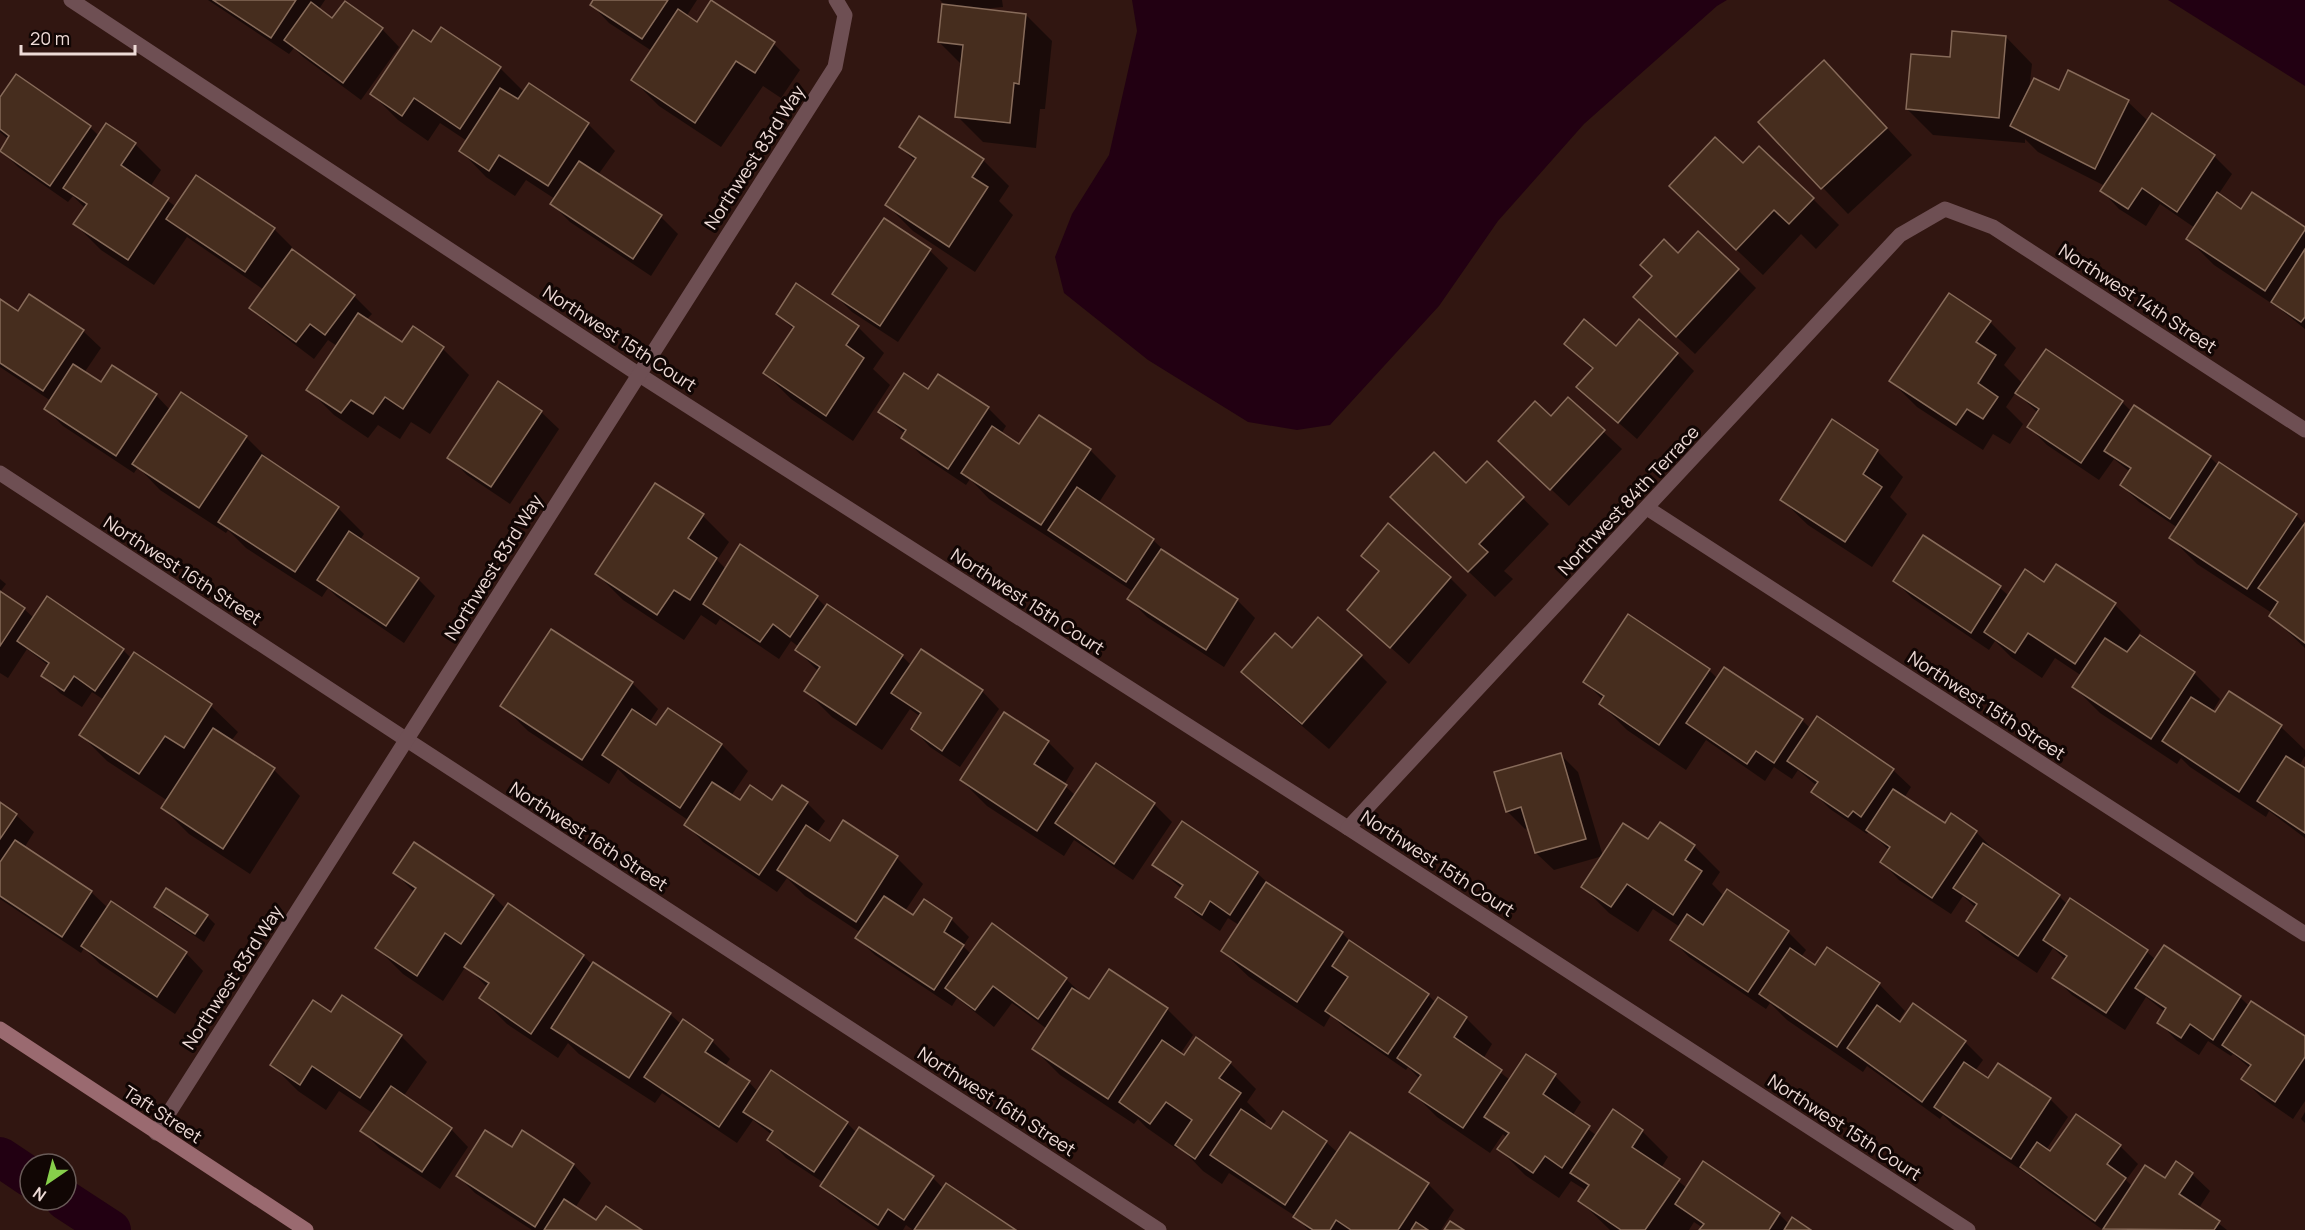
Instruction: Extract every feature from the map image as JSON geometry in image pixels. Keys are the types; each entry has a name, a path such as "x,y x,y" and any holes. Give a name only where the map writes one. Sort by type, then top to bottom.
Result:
{"street":[{"name":"Northwest 15th Court","path":"71,0 638,374 1348,828 1968,1230"},
{"name":"Northwest 83rd Way","path":"156,1133 835,67 845,15 836,0"},
{"name":"Northwest 14th Street","path":"1945,209 1994,227 2305,430"},
{"name":"Northwest 84th Terrace","path":"1348,828 1900,235 1945,209"},
{"name":"Northwest 16th Street","path":"0,473 1159,1230"},
{"name":"Northwest 15th Street","path":"1647,508 2305,934"},
{"name":"Taft Street","path":"0,1029 306,1230"}],"shaded area":[{"path":"1132,0 1727,0 1717,6 1584,124 1498,221 1439,306 1330,425 1297,430 1248,422 1148,360 1064,293 1055,257 1072,214 1109,155 1137,31"},
{"path":"2168,0 2305,0 2305,86"}],"building":[{"path":"213,0 296,0 271,38"},
{"path":"593,0 668,0 642,39 590,5"},
{"path":"711,0 775,42 755,73 736,61 695,123 631,80 678,9 697,22"},
{"path":"345,1 383,28 343,83 284,40 311,2 332,18"},
{"path":"942,4 1026,14 1019,84 1014,83 1010,123 955,117 963,45 938,42"},
{"path":"441,27 501,67 460,129 414,98 402,116 370,94 413,30 431,42"},
{"path":"1952,31 2006,36 1999,118 1906,109 1911,54 1950,57"},
{"path":"1824,60 1887,128 1821,189 1758,122"},
{"path":"2068,70 2129,100 2095,169 2010,126 2034,78 2059,90"},
{"path":"16,74 91,126 50,186 0,151 9,136 0,129 0,97"},
{"path":"529,83 589,123 548,186 499,155 489,171 459,151 500,88 518,99"},
{"path":"2152,113 2215,155 2177,212 2142,188 2128,209 2100,191"},
{"path":"919,116 984,159 972,177 988,187 949,247 885,205 916,158 899,147"},
{"path":"106,123 136,143 121,165 169,198 128,260 73,224 87,204 63,188"},
{"path":"1715,137 1743,163 1759,146 1814,198 1789,224 1774,210 1736,250 1669,186"},
{"path":"579,161 662,215 633,259 550,204"},
{"path":"196,175 275,228 245,272 166,219"},
{"path":"2217,192 2241,209 2252,192 2305,227 2265,291 2186,239"},
{"path":"884,218 931,249 880,326 832,294"},
{"path":"1698,231 1739,269 1676,337 1633,297 1652,276 1640,265 1664,239 1678,253"},
{"path":"292,249 355,295 325,335 310,324 296,342 249,308"},
{"path":"2305,249 2305,317 2301,322 2271,302"},
{"path":"796,283 859,326 846,345 864,358 826,416 763,373 794,327 776,314"},
{"path":"1949,293 1991,321 1976,342 1996,355 1978,383 1998,397 1983,419 1967,409 1956,425 1889,381"},
{"path":"29,294 84,330 43,391 0,363 0,299 18,311"},
{"path":"358,313 402,342 413,326 444,347 403,409 385,397 373,414 351,400 341,413 306,390"},
{"path":"1584,319 1616,346 1639,319 1678,353 1618,423 1576,387 1593,368 1564,344"},
{"path":"2046,349 2123,401 2081,463 2027,427 2039,409 2015,393"},
{"path":"73,364 101,382 112,365 157,394 116,456 44,409"},
{"path":"904,373 928,389 938,374 989,407 948,469 901,438 906,430 878,412"},
{"path":"498,381 542,411 491,487 447,458"},
{"path":"181,392 247,436 199,508 132,464"},
{"path":"1568,397 1605,430 1550,490 1498,441 1535,401 1551,416"},
{"path":"2134,405 2211,456 2170,519 2120,485 2131,468 2104,451"},
{"path":"1039,415 1091,449 1041,525 961,473 992,426 1019,444"},
{"path":"1832,419 1878,450 1863,474 1882,487 1845,542 1780,500"},
{"path":"1434,452 1466,483 1487,461 1524,497 1479,544 1488,552 1468,572 1390,497"},
{"path":"262,455 339,507 295,572 218,522"},
{"path":"2219,462 2297,514 2247,589 2169,538"},
{"path":"655,483 704,514 688,538 717,558 690,600 674,590 657,615 595,574"},
{"path":"1077,487 1154,539 1126,582 1048,530"},
{"path":"1388,523 1451,577 1390,648 1347,610 1379,571 1361,556"},
{"path":"2305,523 2305,643 2269,616 2278,602 2258,588"},
{"path":"349,531 419,578 386,626 317,580"},
{"path":"1923,535 2001,586 1971,633 1893,581"},
{"path":"740,544 818,596 790,637 773,624 760,642 703,604"},
{"path":"1161,549 1238,599 1206,650 1127,599"},
{"path":"2056,564 2116,603 2075,664 2028,633 2015,653 1984,632 2025,569 2044,582"},
{"path":"0,591 25,608 0,646"},
{"path":"47,596 124,649 95,691 74,676 64,691 41,676 49,663 17,641"},
{"path":"827,604 903,655 856,725 804,691 820,667 795,650"},
{"path":"1628,614 1710,669 1659,745 1599,704 1604,696 1583,682"},
{"path":"1318,617 1362,655 1302,724 1241,672 1275,633 1292,648"},
{"path":"551,629 633,682 582,760 500,706"},
{"path":"2140,635 2195,672 2151,739 2072,687 2105,638 2127,652"},
{"path":"921,649 983,690 942,751 911,729 921,713 891,693"},
{"path":"134,652 212,704 184,748 165,736 139,774 79,735"},
{"path":"1724,667 1803,719 1774,763 1756,751 1747,764 1686,723"},
{"path":"2229,691 2282,725 2239,792 2162,741 2191,697 2215,712"},
{"path":"668,708 722,744 680,808 602,755 632,709 656,725"},
{"path":"1004,712 1049,741 1034,764 1067,785 1037,831 960,780"},
{"path":"1817,716 1894,769 1861,817 1853,811 1848,817 1811,792 1818,782 1787,761"},
{"path":"213,728 275,768 223,849 161,808"},
{"path":"1561,753 1586,839 1535,853 1521,807 1506,812 1494,772"},
{"path":"2286,756 2305,768 2305,833 2257,801"},
{"path":"1096,763 1155,803 1114,864 1055,823"},
{"path":"712,782 740,800 750,785 772,800 782,785 808,802 759,875 684,825"},
{"path":"1893,789 1945,823 1951,813 1977,831 1932,898 1880,862 1890,847 1866,830"},
{"path":"0,802 17,814 0,839"},
{"path":"843,820 898,856 856,922 777,870 806,825 830,841"},
{"path":"1182,821 1258,872 1230,915 1210,901 1202,915 1175,897 1183,885 1152,865"},
{"path":"1660,822 1695,845 1685,860 1702,871 1673,915 1627,884 1611,907 1581,887 1623,823 1648,839"},
{"path":"15,840 92,891 62,937 0,896 0,862"},
{"path":"414,842 494,895 461,944 445,933 417,976 375,948 416,888 393,873"},
{"path":"1983,843 2060,895 2018,956 1966,921 1977,904 1953,888"},
{"path":"1266,882 1343,932 1297,1002 1221,951"},
{"path":"166,888 208,915 195,934 154,907"},
{"path":"1727,889 1789,931 1748,992 1670,940 1687,914 1703,925"},
{"path":"884,896 913,915 924,899 952,918 944,932 964,945 934,990 855,938"},
{"path":"2070,898 2148,950 2106,1013 2052,978 2067,956 2043,940"},
{"path":"111,901 187,952 157,997 81,946"},
{"path":"508,903 584,955 531,1034 479,998 489,983 464,967"},
{"path":"992,923 1067,978 1038,1019 993,986 975,1010 945,988"},
{"path":"1349,940 1429,994 1388,1054 1325,1011 1348,977 1332,966"},
{"path":"2164,945 2241,996 2213,1040 2190,1024 2181,1038 2157,1023 2166,1008 2135,988"},
{"path":"1827,947 1880,983 1837,1047 1759,994 1790,948 1815,965"},
{"path":"593,962 671,1013 629,1078 551,1028"},
{"path":"1109,969 1168,1008 1108,1099 1032,1049 1072,988 1089,999"},
{"path":"342,995 402,1035 360,1098 312,1066 300,1085 270,1065 313,1000 331,1012"},
{"path":"1438,997 1467,1017 1454,1037 1502,1070 1463,1128 1409,1092 1421,1075 1397,1058"},
{"path":"2251,1001 2305,1036 2305,1057 2275,1102 2241,1079 2251,1065 2222,1045"},
{"path":"1913,1003 1966,1041 1922,1102 1847,1048 1877,1005 1900,1022"},
{"path":"683,1019 713,1040 705,1052 750,1081 719,1127 644,1077"},
{"path":"1196,1037 1231,1062 1219,1078 1241,1093 1195,1159 1175,1145 1192,1120 1166,1102 1150,1124 1119,1102 1162,1040 1184,1055"},
{"path":"1526,1054 1556,1074 1543,1094 1590,1126 1562,1168 1545,1156 1533,1173 1497,1149 1509,1133 1484,1117"},
{"path":"1964,1062 1988,1078 1998,1063 2051,1098 2011,1159 1934,1107"},
{"path":"771,1070 848,1122 814,1172 767,1140 773,1131 743,1112"},
{"path":"391,1086 452,1128 422,1172 360,1131"},
{"path":"1241,1109 1271,1129 1283,1111 1327,1141 1285,1205 1210,1155"},
{"path":"1613,1109 1643,1130 1632,1147 1680,1179 1645,1230 1621,1230 1578,1201 1589,1185 1570,1173"},
{"path":"2076,1114 2121,1145 2107,1164 2126,1178 2095,1221 2020,1167 2037,1142 2050,1151"},
{"path":"859,1127 934,1176 904,1220 888,1209 878,1225 820,1186"},
{"path":"485,1130 512,1147 522,1130 574,1164 535,1227 456,1176"},
{"path":"1350,1132 1429,1183 1398,1230 1351,1230 1336,1220 1330,1230 1313,1230 1293,1217"},
{"path":"1703,1161 1780,1213 1769,1230 1699,1230 1704,1224 1675,1204"},
{"path":"2176,1161 2193,1173 2179,1194 2220,1221 2214,1230 2103,1229 2145,1165 2165,1178"},
{"path":"946,1183 1016,1230 914,1230"},
{"path":"564,1199 596,1220 606,1206 642,1230 544,1230"},
{"path":"1792,1217 1811,1230 1784,1230"},
{"path":"1450,1221 1464,1230 1444,1230"},
{"path":"1416,1222 1428,1230 1411,1230"}],"waterway":[{"path":"0,1157 18,1169"},
{"path":"78,1208 111,1230"}]}
